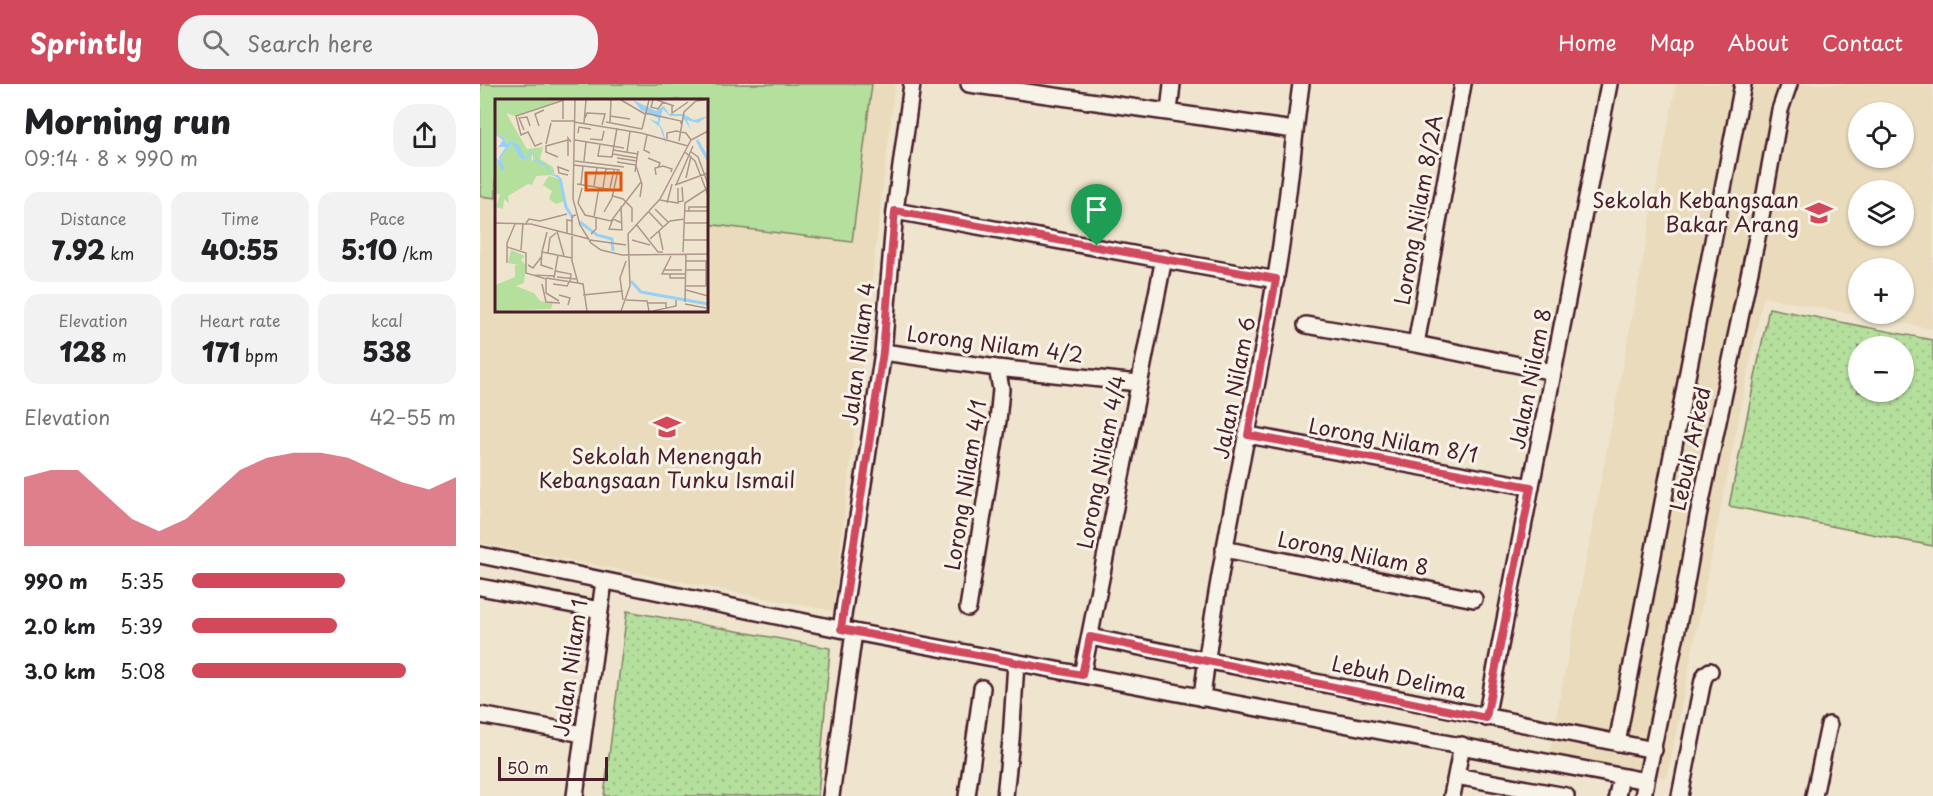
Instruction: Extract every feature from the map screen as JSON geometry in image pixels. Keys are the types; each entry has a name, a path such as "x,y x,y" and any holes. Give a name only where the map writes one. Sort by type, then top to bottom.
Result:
{"street":[{"name":"Jalan Nilam 4","path":"831,796 848,630 883,352 895,211 912,84"},
{"path":"969,84 1050,90 1169,112 1294,130"},
{"path":"1169,112 1172,84"},
{"name":"Jalan Nilam 6","path":"1202,698 1224,549 1248,435 1276,279 1301,84"},
{"name":"Lorong Nilam 8/2A","path":"1416,344 1463,84"},
{"name":"Jalan Nilam 8","path":"1486,718 1610,84"},
{"name":"Lebuh Arked","path":"1617,743 1743,84"},
{"name":"Lebuh Arked","path":"1780,84 1780,110"},
{"name":"Lebuh Arked","path":"1645,788 1698,516 1758,233 1780,110 1789,84"},
{"path":"895,211 1276,279"},
{"name":"Lorong Nilam 4/4","path":"1082,675 1164,258"},
{"path":"1306,325 1416,344 1553,372"},
{"name":"Lorong Nilam 4/2","path":"883,352 1138,384"},
{"name":"Lorong Nilam 4/1","path":"968,608 998,421 1001,389 997,368"},
{"name":"Lorong Nilam 8/1","path":"1248,435 1531,487"},
{"name":"Lorong Nilam 8","path":"1224,549 1474,599"},
{"path":"480,555 1016,663 1462,745 1621,777 1645,788"},
{"name":"Jalan Nilam 1","path":"575,796 604,581"},
{"path":"480,587 600,610"},
{"name":"Lebuh Delima","path":"1090,637 1654,750"},
{"path":"1005,796 1016,663"},
{"path":"1680,796 1703,680 1710,671"},
{"path":"967,796 982,688"},
{"path":"480,715 583,734"},
{"path":"1814,796 1829,725"},
{"path":"1452,796 1462,745"},
{"path":"1456,776 1566,796"},
{"path":"1617,796 1621,777"}],"shaded area":[{"name":"Sekolah Menengah Kebangsaan Tunku Ismail","path":"480,84 895,84 833,611 480,543"},
{"path":"1676,84 1933,84 1933,329 1906,324 1914,324 1914,258 1848,258 1848,313 1763,297 1667,778 1549,756"}],"green space":[{"path":"480,84 872,84 852,242 708,224 708,99 495,99 495,198 480,196"},
{"path":"1769,308 1912,336 1848,336 1848,402 1914,402 1914,336 1933,340 1933,546 1729,506"},
{"path":"627,611 830,648 818,796 604,796"}],"place":[{"name":"Sekolah Kebangsaan Bakar Arang","path":"1819,213"},
{"name":"Sekolah Menengah Kebangsaan Tunku Ismail","path":"667,427"}],"route":[{"path":"895,211 1097,246 1276,279 1248,435 1531,487 1486,718 1090,637 1082,675 841,629 883,352 895,211"}]}
